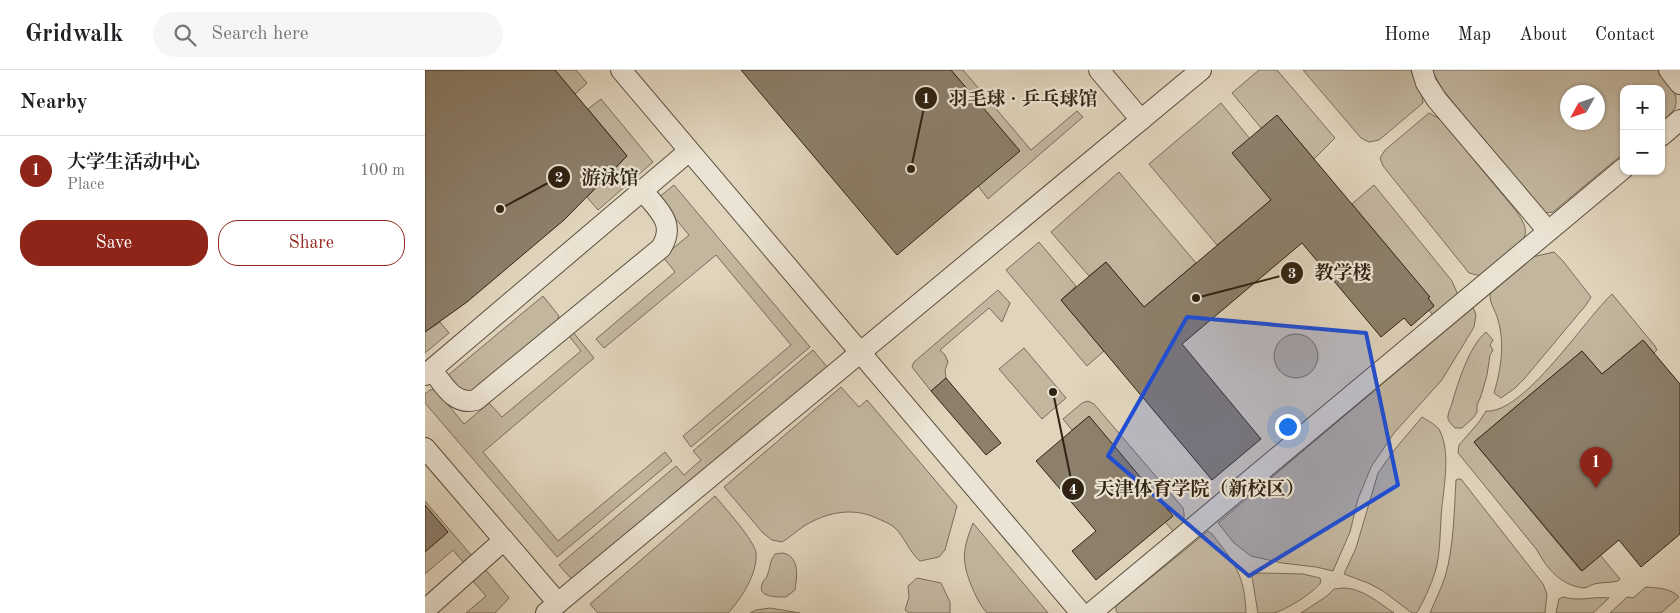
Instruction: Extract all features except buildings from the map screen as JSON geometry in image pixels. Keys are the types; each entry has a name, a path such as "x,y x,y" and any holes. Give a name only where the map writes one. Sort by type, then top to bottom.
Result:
{"lane":[{"path":"621,70 1081,613"},
{"path":"1099,70 1141,120"},
{"path":"425,448 504,540 552,608 1201,70"},
{"path":"1422,70 1426,83 1437,100 1547,231"},
{"path":"1669,70 1680,84"},
{"path":"1665,133 1680,120"},
{"path":"643,190 663,216 668,228 666,241 661,248 476,400 467,403 459,400 428,372 689,151"},
{"path":"1091,613 1620,171"},
{"path":"425,610 504,540"}],"highlighted area":[{"path":"1187,317 1366,333 1398,485 1249,576 1108,456"}],"shaded area":[{"path":"555,70 576,70 587,83 575,94"},
{"path":"951,70 963,70 1031,150 1077,111 1083,117 988,199 978,186 1019,151"},
{"path":"1259,70 1277,70 1335,138 1314,159 1278,116 1262,129 1232,93"},
{"path":"1303,70 1411,70 1423,103 1379,140 1369,142 1361,138"},
{"path":"1432,70 1659,70 1672,87 1676,97 1674,110 1665,118 1665,85 1620,85 1620,156 1553,212 1545,213 1442,89"},
{"path":"601,99 653,162 598,210 587,197 627,156 588,109"},
{"path":"1221,103 1250,139 1271,200 1217,245 1149,164"},
{"path":"1429,113 1440,119 1517,212 1524,226 1525,235 1518,246 1481,276 1469,273 1383,166 1380,158 1385,150"},
{"path":"1119,172 1196,263 1144,307 1106,262 1089,276 1051,232"},
{"path":"674,185 810,347 691,447 683,436 791,345 716,255 604,348 596,339 675,272 663,257 689,235 658,198"},
{"path":"1374,185 1452,281 1458,295 1434,317 1429,310 1434,306 1429,297 1352,204"},
{"path":"1039,242 1076,286 1061,300 1104,351 1087,366 1006,270"},
{"path":"1554,252 1591,297 1524,379 1501,398 1494,393 1499,375 1502,347 1498,320 1490,298 1491,291 1532,257"},
{"path":"998,290 1010,303 1002,322 989,308 940,350 948,362 945,370 946,378 931,391 912,367 914,362"},
{"path":"1612,294 1657,350 1654,353 1643,340 1602,374 1582,351 1474,442 1581,571 1600,555 1620,579 1618,581 1597,583 1583,588 1561,580 1550,570 1537,550 1458,453 1459,445 1486,411 1501,408 1518,398 1553,363"},
{"path":"543,296 559,316 557,321 472,393 459,390 447,376"},
{"path":"1473,307 1476,315 1474,327 1441,381 1394,433 1371,467 1358,499 1350,532 1333,571 1251,556 1234,543 1218,523"},
{"path":"440,322 449,333 425,353 425,332"},
{"path":"573,332 594,358 483,452 558,541 665,452 672,461 557,557 425,403 425,394 435,389 464,424 489,403 502,417 581,351 569,336"},
{"path":"1486,332 1493,340 1490,345 1493,350 1477,405 1477,412 1462,428 1455,428 1448,417 1457,385 1469,355"},
{"path":"1292,334 1300,334 1312,340 1318,356 1312,372 1300,378 1292,378 1280,372 1274,360 1274,352 1280,340"},
{"path":"1024,348 1066,398 1042,419 999,369"},
{"path":"813,350 828,368 575,583 559,565 676,466 684,475 701,460 693,451"},
{"path":"841,387 859,407 867,400 957,506 945,550 939,557 920,561 894,527 874,517 856,512 829,515 812,521 782,542 772,540 763,533 724,487"},
{"path":"1088,401 1094,404 1183,508 1183,522 1174,532 1089,417 1072,430 1063,419 1082,403"},
{"path":"1422,417 1439,429 1444,441 1446,463 1437,565 1418,611 1412,613 1383,591 1344,574 1356,548 1378,473"},
{"path":"1461,479 1543,584 1547,594 1545,613 1430,613 1448,565 1453,529 1456,480"},
{"path":"715,496 745,533 756,553 754,569 748,585 728,613 598,613 590,604"},
{"path":"425,501 472,556 464,563 453,550 425,574"},
{"path":"973,523 1048,613 987,613 976,596 966,568 965,547"},
{"path":"1208,531 1237,570 1241,579 1246,613 1118,613 1116,611 1116,606"},
{"path":"783,553 792,558 795,563 797,573 795,590 786,597 768,596 764,594 761,587 767,577 775,554"},
{"path":"485,569 509,598 495,613 466,613 486,596 472,580"},
{"path":"1255,574 1303,574 1320,578 1321,582 1307,595 1286,608 1274,613 1258,613 1252,577"},
{"path":"917,578 941,583 950,602 950,613 909,613 905,610 909,597 908,586"},
{"path":"1646,587 1668,590 1679,597 1661,613 1610,613 1627,597 1633,598"},
{"path":"1343,588 1364,593 1394,613 1301,613 1327,596 1334,589"},
{"path":"1563,597 1575,599 1609,598 1593,613 1556,613 1559,599"},
{"path":"770,608 800,613 750,613"}],"place":[{"name":"羽毛球 · 乒乓球馆","path":"911,169"},
{"name":"游泳馆","path":"500,209"},
{"name":"教学楼","path":"1196,298"},
{"name":"天津体育学院（新校区）","path":"1053,392"},
{"name":"大学生活动中心","path":"1596,488"}]}
